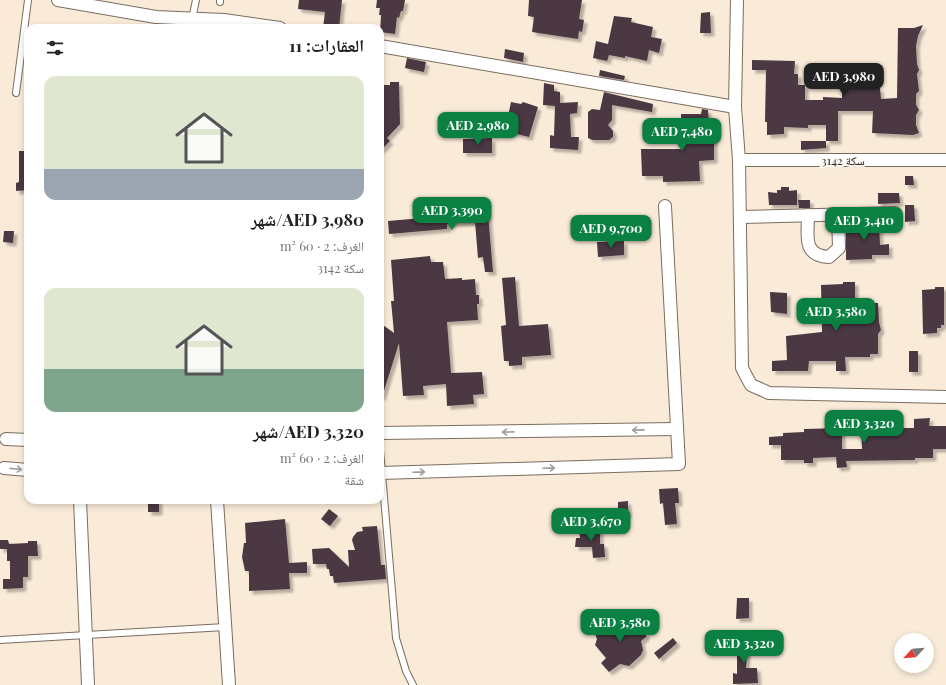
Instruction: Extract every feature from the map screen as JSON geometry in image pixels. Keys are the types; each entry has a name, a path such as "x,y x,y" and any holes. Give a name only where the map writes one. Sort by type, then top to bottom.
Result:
{"street":[{"path":"63,0 156,17 224,20 252,24"},
{"path":"737,0 735,107 739,160 742,368 751,385 769,393 946,397"},
{"path":"384,47 735,107"},
{"name":"سكة 3142","path":"739,160 946,160"},
{"path":"384,473 679,464 665,206"},
{"path":"740,218 895,212"},
{"path":"808,215 809,246 812,252 819,256 829,256 839,248 838,214"},
{"path":"384,433 677,429"},
{"path":"6,439 24,440"},
{"path":"4,468 24,470"},
{"path":"80,504 84,635 88,685"},
{"path":"217,504 229,685"}],"lane":[{"path":"25,24 28,0"},
{"path":"192,19 196,0"},
{"path":"16,93 24,31"},
{"path":"384,504 396,638 406,671 413,685"},
{"path":"0,640 225,626"}],"building":[{"path":"299,0 342,0 339,24 324,24 325,12 298,9"},
{"path":"377,0 405,0 403,11 401,11 399,18 397,17 395,34 384,33 384,24 380,24 381,15 379,15 380,8 376,8"},
{"path":"529,0 582,0 579,19 584,20 582,32 579,31 578,39 532,32 534,17 528,16"},
{"path":"710,12 711,33 700,33 701,13"},
{"path":"614,16 632,18 631,22 653,27 651,37 662,39 659,53 649,50 647,61 625,56 625,58 609,55 607,61 593,58 596,41 608,44"},
{"path":"923,25 918,36 916,46 917,64 919,70 917,74 919,91 916,94 916,105 919,110 916,115 916,125 919,133 913,135 872,133 873,111 838,111 838,141 826,141 826,125 808,125 808,128 784,127 784,134 767,135 767,122 765,122 766,70 752,70 752,60 795,61 794,74 798,74 798,85 805,85 805,100 823,100 823,97 842,98 842,88 880,88 881,99 897,98 898,28 914,28"},
{"path":"505,49 524,53 523,62 504,58"},
{"path":"407,58 426,62 424,72 405,68"},
{"path":"600,70 625,76 624,80 599,76"},
{"path":"390,82 399,82 400,124 387,138 390,141 384,147 384,85 390,85"},
{"path":"544,83 554,85 554,91 560,92 560,103 578,102 577,113 570,114 571,137 579,137 578,150 550,148 550,135 554,136 555,106 543,105"},
{"path":"604,92 653,104 652,112 612,105 612,120 608,125 613,131 613,137 609,140 592,140 588,138 588,112 592,109 600,110"},
{"path":"511,102 521,104 523,102 538,107 529,137 505,131"},
{"path":"702,109 708,110 710,138 714,137 714,160 699,161 700,181 663,182 663,176 642,176 641,149 682,149 681,114 701,114"},
{"path":"492,138 492,153 463,153 463,139"},
{"path":"801,141 826,141 826,148 801,150"},
{"path":"19,151 24,151 24,190 16,191 16,183 19,182"},
{"path":"905,176 913,176 914,185 905,185"},
{"path":"781,187 789,187 789,191 797,190 797,205 769,205 768,192 777,193 777,190 781,190"},
{"path":"878,193 899,193 900,203 878,204"},
{"path":"798,200 810,200 810,208 799,208"},
{"path":"905,205 914,205 915,221 905,222"},
{"path":"488,213 493,272 485,272 483,257 478,258 475,222 447,224 447,229 389,234 388,221"},
{"path":"871,221 871,224 879,224 880,245 889,244 889,255 872,255 872,259 846,260 846,222"},
{"path":"4,231 14,231 13,243 3,242"},
{"path":"624,241 624,255 598,257 597,242"},
{"path":"430,256 431,262 443,262 445,279 475,279 476,295 479,295 479,304 477,304 478,320 447,322 451,373 482,372 484,394 473,395 474,404 447,406 446,384 423,386 424,395 403,396 399,343 384,391 384,326 394,333 391,301 394,301 391,260"},
{"path":"515,277 519,326 548,324 551,355 522,357 522,365 509,366 509,361 504,361 501,326 506,325 502,278"},
{"path":"843,282 855,282 855,303 878,303 881,330 878,334 878,354 870,354 870,357 845,357 846,371 836,371 836,361 809,361 808,371 772,371 772,361 787,360 786,336 822,332 821,285 843,284"},
{"path":"935,287 944,287 944,325 941,325 941,328 937,328 937,333 923,334 922,290 935,289"},
{"path":"770,292 787,293 787,314 771,312"},
{"path":"909,351 918,351 918,372 909,372"},
{"path":"930,418 929,426 946,426 946,449 933,449 933,458 915,458 915,460 846,461 847,467 837,468 836,457 813,458 813,463 804,463 804,460 781,460 781,445 769,445 769,437 783,436 783,433 804,432 804,429 842,428 842,449 862,449 861,428 879,428 879,425 888,425 888,428 914,428 914,419"},
{"path":"678,488 679,503 675,503 677,524 665,525 663,503 660,504 659,489"},
{"path":"628,501 628,515 618,515 618,502"},
{"path":"148,504 159,504 159,512 148,512"},
{"path":"329,509 338,516 330,526 321,519"},
{"path":"285,519 289,563 307,562 307,573 289,573 290,589 249,591 249,571 245,571 242,557 244,543 246,543 245,523"},
{"path":"377,526 381,565 385,565 386,579 334,583 333,576 330,576 329,569 327,569 326,564 313,564 312,549 329,548 349,567 348,550 355,550 352,540 353,537 357,532 363,531 362,527"},
{"path":"600,528 600,544 604,544 605,557 593,558 592,547 575,547 576,538 580,538 579,529"},
{"path":"0,540 8,540 9,544 37,541 38,556 28,556 28,577 23,577 23,588 3,589 3,579 10,579 10,561 7,561 7,549 0,549"},
{"path":"737,598 749,598 749,618 736,619"},
{"path":"641,617 631,625 646,633 646,637 641,641 643,650 641,655 629,666 620,664 609,672 601,663 606,658 595,645 597,639 595,634 596,627 603,623 613,627 625,618"},
{"path":"737,635 748,635 746,668 757,668 758,683 733,684 733,673 737,674"},
{"path":"673,638 677,643 659,659 654,653"}]}
